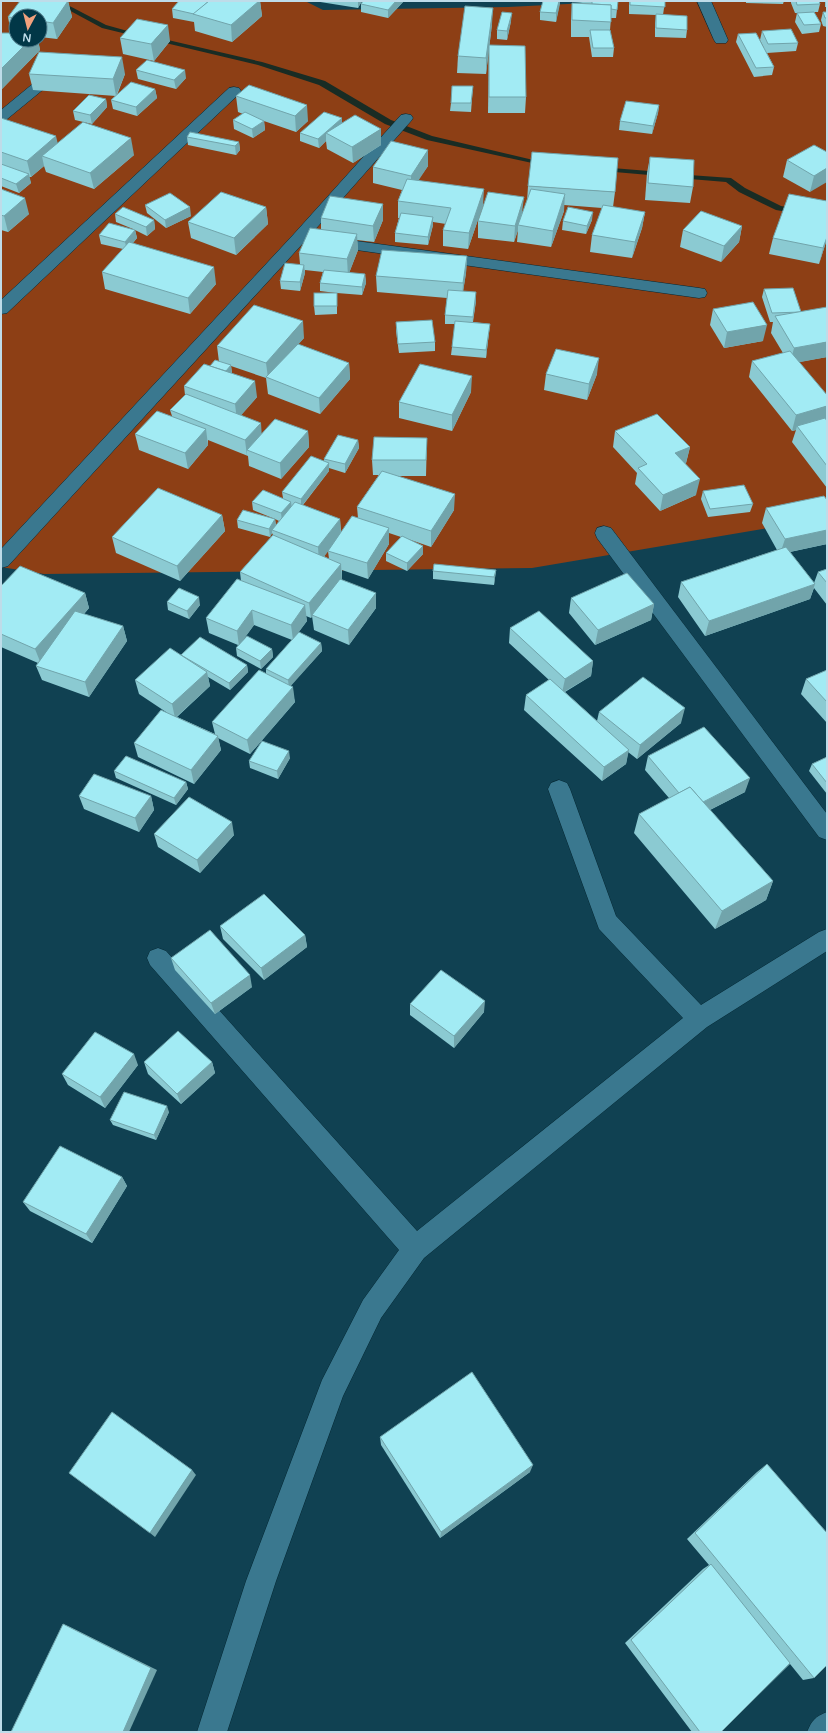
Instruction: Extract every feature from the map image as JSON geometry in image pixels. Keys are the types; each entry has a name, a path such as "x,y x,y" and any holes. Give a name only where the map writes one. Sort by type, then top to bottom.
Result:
{"street":[{"path":"704,1 721,40"},
{"path":"1,118 69,62"},
{"path":"1,309 234,91"},
{"path":"3,555 299,238 406,118"},
{"path":"299,238 699,293"},
{"path":"604,533 827,831"},
{"path":"559,789 607,922 699,1019"},
{"path":"212,1732 261,1581 332,1390 372,1309 415,1249 699,1019 827,939"},
{"path":"158,958 415,1249"},
{"path":"822,1732 827,1727"}],"shaded area":[{"path":"1,1 305,1 323,10 508,7 627,1 827,1 827,518 532,568 44,574 1,567"}],"building":[{"path":"20,1 68,1 53,23 48,22 48,8 15,8"},
{"path":"179,1 209,1 194,14 172,9"},
{"path":"209,1 259,1 231,25 193,14"},
{"path":"363,1 396,1 388,10 361,4"},
{"path":"543,1 559,1 556,13 540,12"},
{"path":"592,1 618,1 617,10 611,9 611,5 592,4"},
{"path":"630,1 665,1 665,7 630,5"},
{"path":"796,1 819,1 820,4 797,5"},
{"path":"572,3 611,5 611,22 572,20"},
{"path":"465,6 493,8 486,58 458,56"},
{"path":"502,12 512,13 507,31 497,30"},
{"path":"814,12 821,24 804,25 797,13"},
{"path":"823,12 827,12 827,18 825,18"},
{"path":"656,14 687,16 687,30 656,28"},
{"path":"137,19 168,25 151,44 120,38"},
{"path":"791,29 798,43 768,44 762,31"},
{"path":"590,30 610,30 614,48 593,48"},
{"path":"1,33 8,33 8,48 22,48 1,69"},
{"path":"756,33 774,67 756,68 738,34"},
{"path":"489,45 525,46 526,97 489,97"},
{"path":"39,52 122,57 113,79 29,74"},
{"path":"147,60 185,70 174,80 136,70"},
{"path":"131,82 155,89 136,107 111,100"},
{"path":"249,85 307,105 295,116 236,96"},
{"path":"452,86 473,86 471,103 451,103"},
{"path":"89,95 106,99 90,115 73,111"},
{"path":"626,101 659,105 653,126 620,121"},
{"path":"245,112 264,121 252,129 233,120"},
{"path":"324,112 342,118 318,139 300,133"},
{"path":"355,115 381,129 352,147 326,133"},
{"path":"1,118 56,136 27,161 1,152"},
{"path":"83,122 131,138 90,173 42,156"},
{"path":"190,132 239,142 235,146 187,137"},
{"path":"391,141 428,150 411,176 373,167"},
{"path":"814,145 827,152 827,168 814,176 787,160"},
{"path":"532,152 618,158 615,192 528,186"},
{"path":"650,157 694,160 693,187 648,183"},
{"path":"1,164 29,174 16,184 1,178"},
{"path":"407,179 484,189 469,233 443,230 451,208 398,201"},
{"path":"1,189 25,198 4,216 1,215"},
{"path":"531,189 565,194 553,231 518,225"},
{"path":"221,192 266,207 234,238 188,222"},
{"path":"488,192 524,197 515,226 478,221"},
{"path":"170,193 190,207 165,220 145,205"},
{"path":"789,194 827,201 827,237 823,248 773,238"},
{"path":"330,196 383,204 373,226 321,218"},
{"path":"603,205 645,212 635,242 592,235"},
{"path":"123,207 154,220 146,227 115,214"},
{"path":"568,207 593,212 587,226 563,221"},
{"path":"701,211 742,226 724,246 683,230"},
{"path":"401,213 433,217 428,237 395,233"},
{"path":"109,223 135,230 125,242 99,235"},
{"path":"310,228 357,234 347,259 299,253"},
{"path":"129,242 214,267 188,298 102,272"},
{"path":"382,250 467,256 463,283 376,276"},
{"path":"285,263 304,265 300,282 280,281"},
{"path":"324,270 365,274 362,287 320,283"},
{"path":"793,288 801,312 772,313 764,289"},
{"path":"448,290 476,292 473,317 445,315"},
{"path":"314,293 337,293 337,306 314,306"},
{"path":"753,302 767,325 727,332 713,309"},
{"path":"254,305 303,321 266,363 217,346"},
{"path":"827,307 827,342 794,348 775,316"},
{"path":"432,320 435,342 398,344 396,322"},
{"path":"455,321 490,324 486,350 452,347"},
{"path":"298,344 349,363 319,398 266,377"},
{"path":"556,349 599,358 589,384 546,374"},
{"path":"790,351 827,395 827,406 796,415 752,361"},
{"path":"215,360 231,365 226,371 210,366"},
{"path":"204,364 255,381 235,404 184,386"},
{"path":"420,364 472,376 452,415 399,402"},
{"path":"186,394 261,423 245,440 170,410"},
{"path":"157,411 206,429 185,453 135,434"},
{"path":"657,414 690,447 675,453 700,479 663,495 638,468 647,464 615,431"},
{"path":"825,418 827,421 827,466 797,426"},
{"path":"275,419 308,431 280,463 247,450"},
{"path":"338,435 358,440 345,464 324,459"},
{"path":"374,437 427,438 426,460 372,460"},
{"path":"311,456 329,463 301,499 282,492"},
{"path":"382,471 455,494 431,531 357,507"},
{"path":"744,485 753,504 710,509 703,491"},
{"path":"158,488 222,515 177,566 112,537"},
{"path":"263,490 291,502 281,513 252,502"},
{"path":"824,496 827,500 827,530 785,539 766,508"},
{"path":"295,502 340,519 318,547 272,530"},
{"path":"243,510 275,519 269,529 237,520"},
{"path":"352,516 389,528 367,563 328,551"},
{"path":"273,535 341,564 309,603 240,572"},
{"path":"402,536 423,546 407,563 386,553"},
{"path":"786,547 815,584 709,621 681,582"},
{"path":"434,564 496,570 494,577 433,571"},
{"path":"20,566 85,593 35,649 1,634 1,586"},
{"path":"827,569 827,583 818,572"},
{"path":"627,573 654,604 598,630 571,598"},
{"path":"237,579 305,605 291,625 252,610 237,631 206,618"},
{"path":"340,579 376,593 348,630 312,615"},
{"path":"179,588 199,597 187,611 167,602"},
{"path":"75,611 123,626 85,682 36,666"},
{"path":"539,611 593,661 565,679 510,628"},
{"path":"299,632 321,643 288,680 266,669"},
{"path":"247,636 272,649 260,661 236,648"},
{"path":"200,637 247,665 229,683 181,655"},
{"path":"170,648 207,672 172,704 135,680"},
{"path":"259,670 293,687 247,740 212,722"},
{"path":"827,670 827,702 806,679"},
{"path":"643,677 685,708 640,745 599,712"},
{"path":"550,679 629,750 604,767 526,695"},
{"path":"161,710 218,736 191,770 134,743"},
{"path":"704,727 750,778 703,802 690,787 679,793 648,756"},
{"path":"262,741 289,751 277,771 249,761"},
{"path":"126,756 186,782 174,798 114,771"},
{"path":"827,757 827,783 812,764"},
{"path":"94,774 151,796 135,818 79,796"},
{"path":"690,787 773,881 722,911 639,814"},
{"path":"189,797 232,822 197,860 154,834"},
{"path":"264,894 305,935 261,968 220,926"},
{"path":"210,930 250,975 211,1003 171,958"},
{"path":"441,970 485,1001 454,1036 410,1004"},
{"path":"178,1031 212,1062 177,1094 144,1062"},
{"path":"95,1032 134,1054 100,1097 62,1074"},
{"path":"124,1092 167,1106 154,1135 110,1120"},
{"path":"60,1146 122,1177 86,1234 23,1202"},
{"path":"472,1372 533,1465 441,1532 380,1437"},
{"path":"112,1412 192,1470 150,1533 69,1473"},
{"path":"767,1464 827,1533 827,1665 814,1678 695,1533"},
{"path":"711,1564 790,1663 721,1732 700,1732 631,1640"},
{"path":"63,1624 151,1668 123,1732 11,1732"}],"waterway":[{"path":"55,1 104,27 139,35"},
{"path":"155,39 260,63 322,83 388,122 430,138 546,164"},
{"path":"603,169 661,174"},
{"path":"678,176 728,180 742,190 779,208 827,217"}]}
